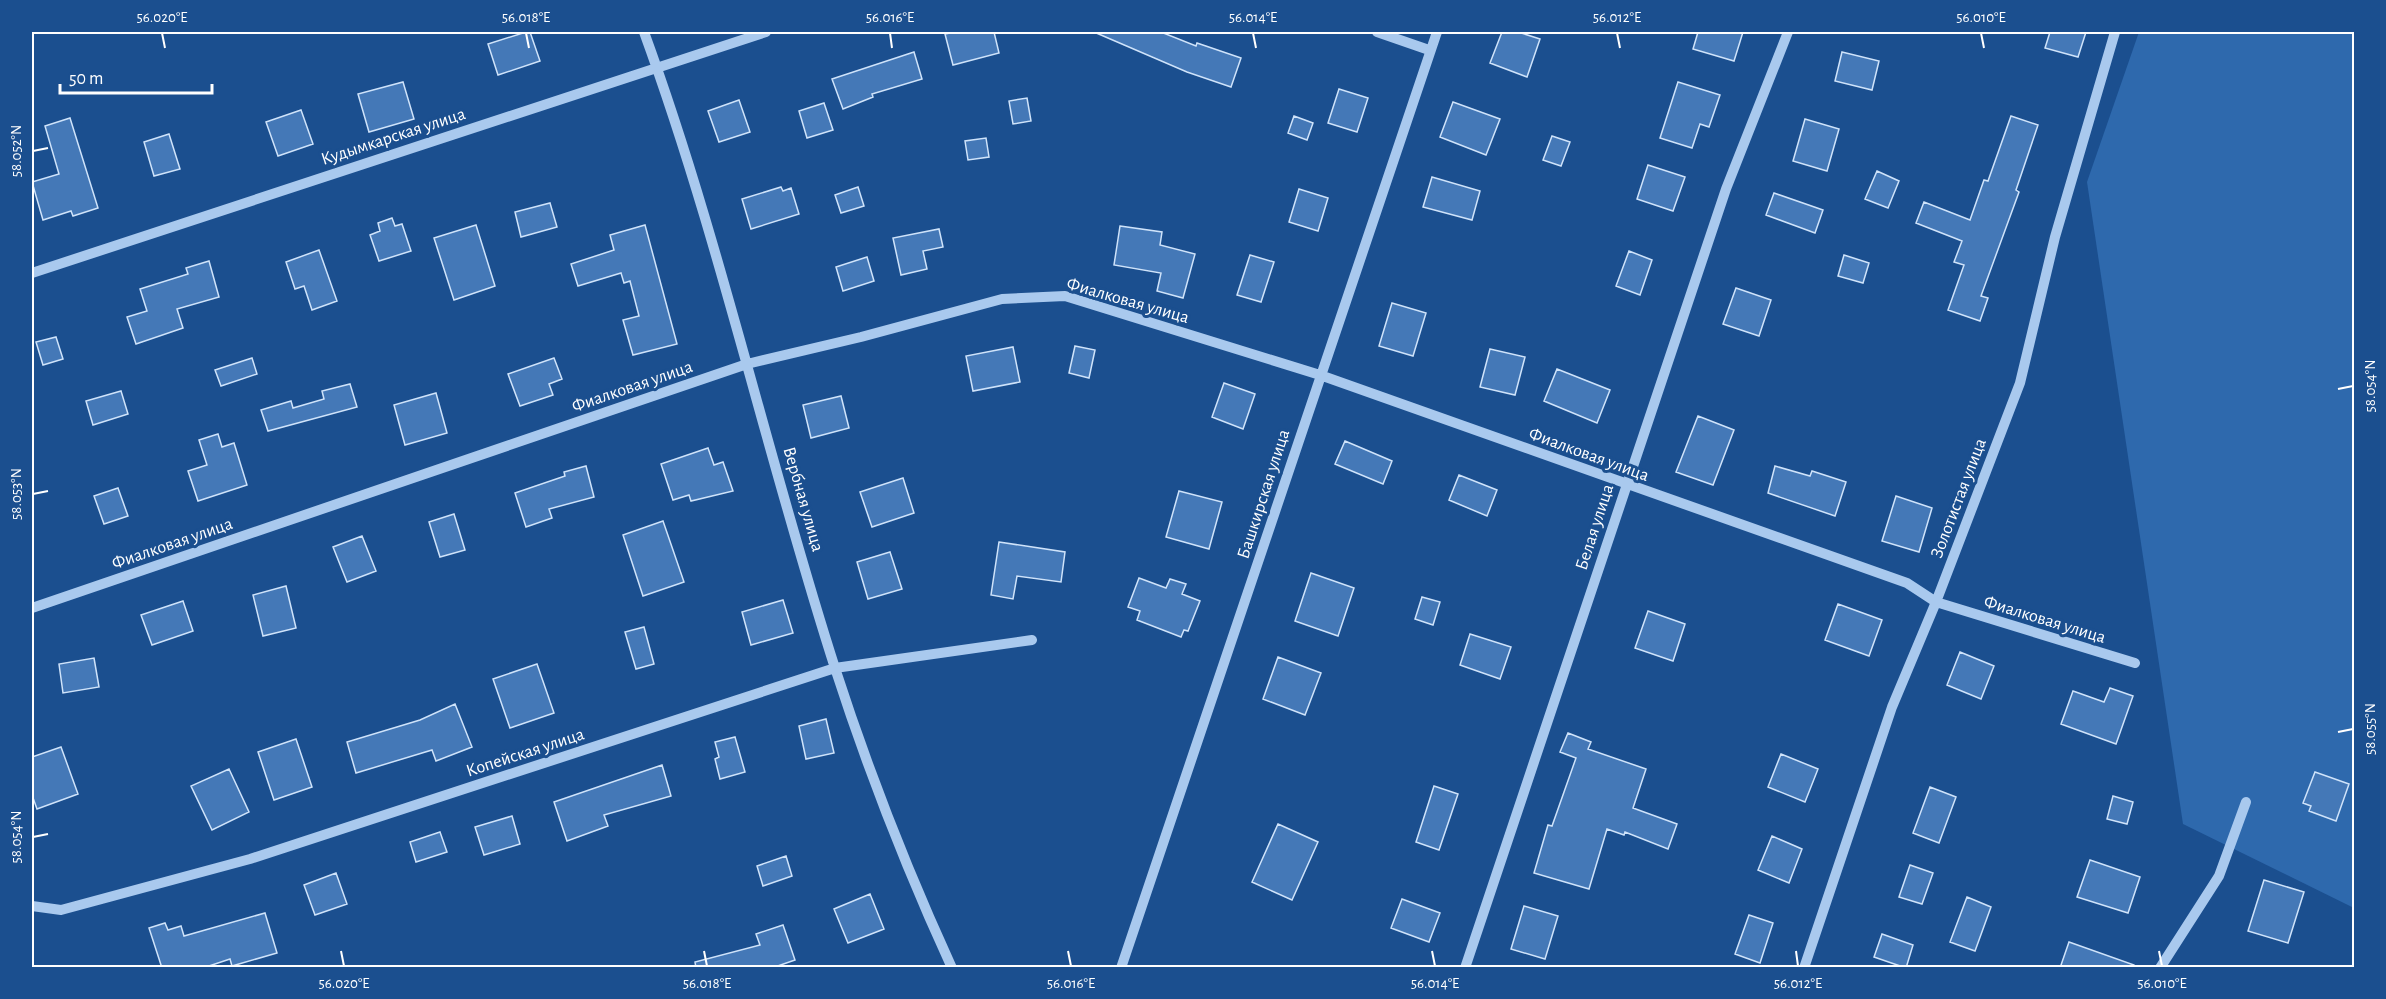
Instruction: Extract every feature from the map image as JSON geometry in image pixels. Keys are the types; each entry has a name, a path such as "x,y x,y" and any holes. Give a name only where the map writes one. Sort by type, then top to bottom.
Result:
{"street":[{"name":"Вербная улица","path":"644,32 657,66 747,364 835,668 912,880 952,968"},
{"name":"Кудымкарская улица","path":"32,273 766,32"},
{"path":"1377,32 1429,50"},
{"name":"Башкирская улица","path":"1121,968 1429,50 1437,32"},
{"name":"Белая улица","path":"1465,968 1726,189 1788,32"},
{"name":"Золотистая улица","path":"1804,968 1892,706 1936,602 2020,383 2055,237 2115,32"},
{"name":"Фиалковая улица","path":"32,608 747,364 861,338 1002,299 1065,296 1320,375 1907,583 1936,602 2135,663"},
{"name":"Копейская улица","path":"32,906 61,910 250,859 835,668 1032,640"},
{"path":"2160,968 2219,876 2246,802"}],"shaded area":[{"path":"2139,32 2354,32 2354,908 2183,824 2087,182"}],"building":[{"path":"530,32 540,61 498,75 488,44"},
{"path":"994,32 999,53 953,65 945,34"},
{"path":"1094,32 1161,32 1196,46 1197,43 1241,58 1231,87 1187,72"},
{"path":"1502,32 1518,32 1540,39 1527,77 1490,63"},
{"path":"1698,32 1743,32 1734,61 1693,49"},
{"path":"2050,32 2086,32 2078,57 2045,48"},
{"path":"914,52 922,79 872,94 873,97 843,109 832,79"},
{"path":"1842,52 1879,61 1872,90 1835,81"},
{"path":"403,82 414,119 369,132 358,94"},
{"path":"1678,82 1720,95 1709,127 1700,124 1692,148 1660,138"},
{"path":"1339,89 1368,98 1357,132 1328,123"},
{"path":"1027,98 1031,121 1013,124 1009,101"},
{"path":"739,100 750,132 719,142 708,111"},
{"path":"1453,102 1500,119 1486,155 1440,137"},
{"path":"824,103 833,130 807,138 799,111"},
{"path":"301,110 313,144 278,156 266,122"},
{"path":"1294,116 1313,123 1307,140 1288,133"},
{"path":"2011,116 2038,125 2016,190 2019,192 1981,296 1988,298 1980,321 1948,310 1964,265 1954,262 1962,241 1916,223 1924,202 1970,220 1984,180 1988,181"},
{"path":"70,118 98,208 73,216 71,211 43,220 32,182 59,174 45,126"},
{"path":"1805,119 1839,129 1827,171 1793,161"},
{"path":"169,134 180,169 154,176 144,142"},
{"path":"1552,136 1570,142 1561,166 1543,160"},
{"path":"986,138 989,157 968,160 965,141"},
{"path":"1648,165 1685,177 1673,211 1637,199"},
{"path":"1877,171 1899,181 1888,208 1865,199"},
{"path":"1432,177 1480,191 1472,220 1423,207"},
{"path":"781,187 783,191 791,188 799,214 751,229 742,199"},
{"path":"858,187 864,206 841,213 835,195"},
{"path":"1299,189 1328,198 1318,231 1289,222"},
{"path":"1774,193 1823,210 1815,233 1766,215"},
{"path":"550,203 557,227 521,237 515,212"},
{"path":"392,218 395,226 402,224 411,251 379,261 370,235 380,231 378,223"},
{"path":"476,225 495,286 454,300 434,238"},
{"path":"645,225 677,344 633,355 623,320 639,316 630,281 624,283 621,273 578,286 571,264 614,250 610,235"},
{"path":"1120,226 1162,232 1160,245 1195,254 1183,298 1157,291 1161,273 1114,265"},
{"path":"939,229 943,247 923,251 927,269 901,275 893,238"},
{"path":"319,250 337,301 312,310 304,286 295,289 286,262"},
{"path":"1629,251 1652,260 1640,295 1616,286"},
{"path":"1250,255 1274,262 1261,302 1237,295"},
{"path":"1844,255 1869,263 1863,283 1838,276"},
{"path":"867,257 874,281 843,291 836,267"},
{"path":"209,261 219,297 177,309 183,328 136,344 127,317 147,311 140,289 188,274 186,268"},
{"path":"1736,288 1771,300 1759,336 1723,324"},
{"path":"1392,303 1426,313 1413,356 1379,346"},
{"path":"56,337 63,359 43,365 36,342"},
{"path":"1075,346 1095,350 1089,378 1069,373"},
{"path":"1013,347 1020,382 973,391 966,356"},
{"path":"1490,349 1525,357 1515,395 1480,387"},
{"path":"252,358 257,374 221,386 215,370"},
{"path":"554,358 562,379 549,384 553,395 520,406 508,374"},
{"path":"1557,369 1610,390 1597,423 1544,401"},
{"path":"1224,383 1255,394 1243,429 1212,417"},
{"path":"350,384 357,407 268,431 261,410 291,401 293,408 324,399 322,391"},
{"path":"121,391 128,414 93,425 86,401"},
{"path":"436,393 447,433 405,445 394,405"},
{"path":"841,396 849,428 811,438 803,405"},
{"path":"1698,416 1734,430 1713,485 1676,472"},
{"path":"218,434 222,447 234,443 247,485 198,501 188,471 207,465 199,440"},
{"path":"1345,441 1392,461 1383,484 1335,464"},
{"path":"708,448 714,465 723,462 733,491 691,501 689,495 673,500 661,464"},
{"path":"586,466 594,497 549,509 552,518 526,527 515,493 565,476 564,472"},
{"path":"1775,466 1810,476 1812,471 1846,482 1835,516 1768,493"},
{"path":"1459,475 1497,490 1487,516 1449,500"},
{"path":"903,478 914,513 872,527 860,492"},
{"path":"118,488 128,516 104,524 94,496"},
{"path":"1179,491 1222,502 1209,549 1166,537"},
{"path":"1896,496 1932,508 1919,552 1882,541"},
{"path":"454,514 465,550 440,557 429,522"},
{"path":"663,521 684,582 643,596 623,535"},
{"path":"362,536 376,571 347,582 333,547"},
{"path":"999,542 1065,552 1061,582 1017,576 1013,599 991,595"},
{"path":"890,552 902,589 868,599 857,562"},
{"path":"1311,573 1354,588 1338,636 1295,621"},
{"path":"1139,578 1166,588 1170,579 1186,584 1182,594 1200,601 1188,631 1184,630 1181,637 1137,620 1140,611 1128,607"},
{"path":"286,586 296,628 263,636 253,595"},
{"path":"1422,597 1440,602 1433,625 1415,619"},
{"path":"783,600 793,633 751,645 742,612"},
{"path":"183,601 193,631 152,645 141,615"},
{"path":"1838,604 1882,620 1869,656 1825,640"},
{"path":"1648,611 1685,624 1673,661 1635,648"},
{"path":"644,627 654,664 636,669 625,632"},
{"path":"1470,634 1511,647 1500,679 1460,665"},
{"path":"1960,652 1994,666 1981,699 1947,685"},
{"path":"1278,657 1321,673 1305,715 1263,699"},
{"path":"94,658 99,687 63,693 59,664"},
{"path":"537,664 554,713 510,728 493,679"},
{"path":"2110,688 2133,696 2116,744 2061,724 2073,691 2104,702"},
{"path":"455,704 472,747 436,761 432,750 356,773 347,742 420,720"},
{"path":"826,719 834,753 806,759 799,726"},
{"path":"1568,733 1591,742 1588,749 1646,769 1633,808 1677,824 1668,849 1625,832 1624,835 1607,829 1589,889 1534,873 1548,825 1552,826 1576,758 1560,752"},
{"path":"735,737 745,772 720,779 715,759 719,757 715,742"},
{"path":"296,739 312,787 274,800 258,752"},
{"path":"61,747 78,794 37,809 32,795 32,757"},
{"path":"1781,754 1818,769 1805,802 1768,787"},
{"path":"662,765 671,796 604,815 608,826 567,841 554,802"},
{"path":"229,769 249,812 212,830 191,786"},
{"path":"2315,772 2349,784 2336,821 2309,811 2311,806 2303,803"},
{"path":"1434,786 1458,794 1439,850 1416,842"},
{"path":"1930,787 1956,797 1939,843 1913,833"},
{"path":"2113,796 2133,802 2127,824 2107,819"},
{"path":"512,816 520,844 484,855 475,827"},
{"path":"1278,824 1318,842 1292,900 1252,882"},
{"path":"440,832 447,852 416,862 410,842"},
{"path":"1772,836 1802,849 1789,883 1758,870"},
{"path":"786,856 792,876 763,886 757,866"},
{"path":"2090,860 2140,877 2128,913 2077,897"},
{"path":"1910,865 1933,873 1922,904 1899,897"},
{"path":"336,873 347,904 315,915 304,885"},
{"path":"2264,880 2304,892 2288,943 2248,931"},
{"path":"870,894 884,929 848,943 834,909"},
{"path":"1967,897 1991,907 1975,951 1950,942"},
{"path":"1402,899 1440,913 1429,942 1391,928"},
{"path":"1524,906 1558,916 1545,959 1511,949"},
{"path":"265,913 277,953 232,966 230,959 203,968 162,968 149,928 165,923 168,930 181,926 184,936"},
{"path":"1749,915 1773,923 1760,963 1735,954"},
{"path":"783,925 795,960 772,968 696,968 695,962 760,945 756,934"},
{"path":"1882,934 1913,945 1906,968 1874,957"},
{"path":"2069,942 2134,965 2134,968 2060,968"}]}
